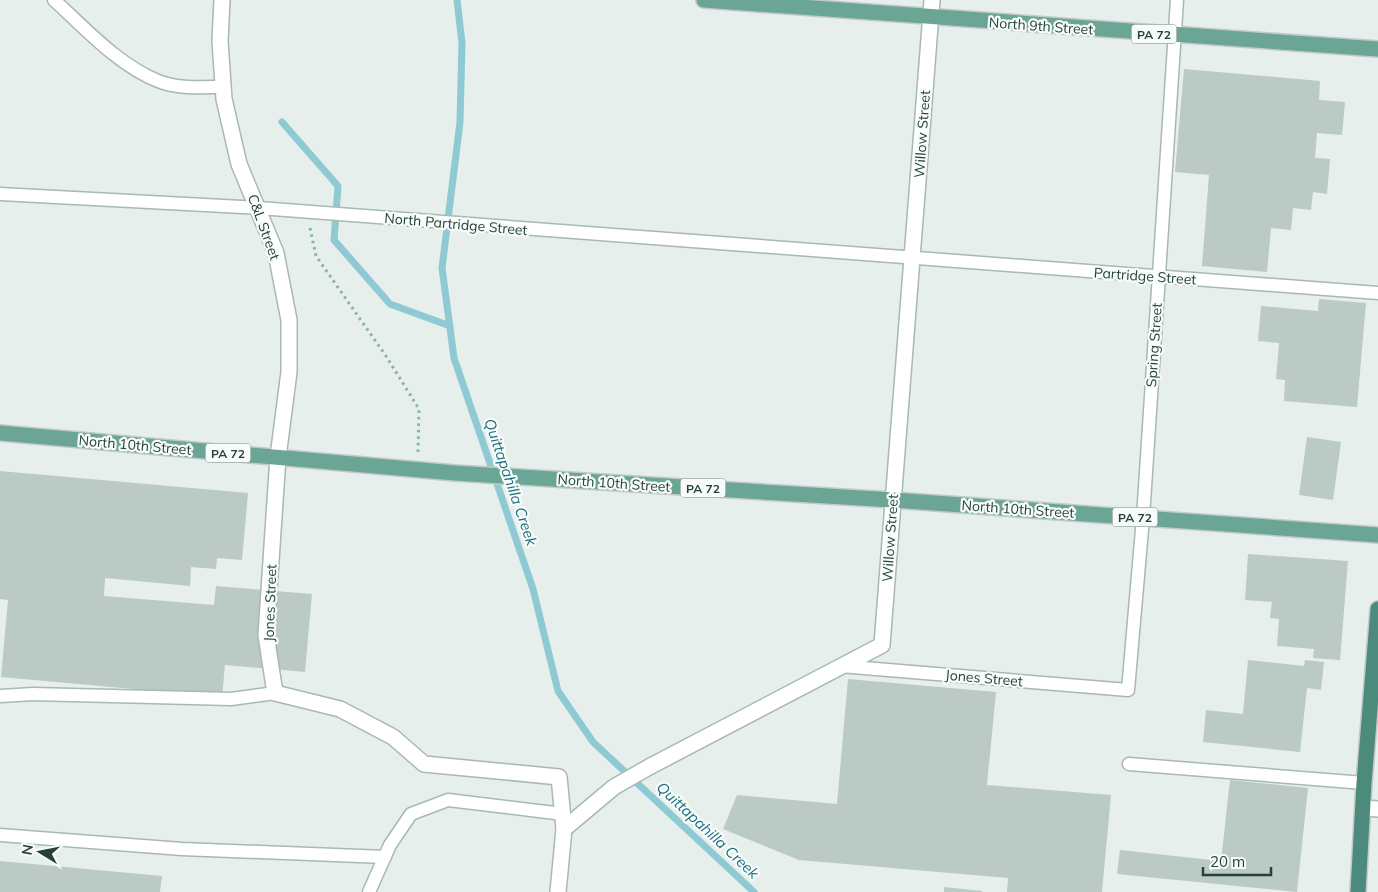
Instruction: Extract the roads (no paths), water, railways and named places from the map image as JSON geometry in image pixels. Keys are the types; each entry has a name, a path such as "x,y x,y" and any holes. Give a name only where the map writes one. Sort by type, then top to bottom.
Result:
{"highway":[{"path":"1358,892 1371,808 1364,783 1378,609"}],"main road":[{"name":"North 9th Street","path":"704,0 1174,36 1378,49"},
{"name":"North 10th Street","path":"0,434 455,473 893,500 1378,535"}],"street":[{"name":"C&L Street","path":"222,0 220,40 223,87 239,164 276,252 289,320 289,372 278,457"},
{"name":"Willow Street","path":"563,821 614,787 649,767 882,645 932,0"},
{"name":"Jones Street","path":"275,693 266,635 278,457"},
{"path":"275,693 340,709 393,737 424,764 559,776 563,821 558,892"}],"lane":[{"path":"54,0 107,48 127,63 158,81 188,87 223,87"},
{"name":"Spring Street","path":"1128,690 1142,518 1177,0"},
{"name":"North Partridge Street","path":"0,194 259,208 912,259"},
{"name":"Partridge Street","path":"912,259 1378,293"},
{"name":"Jones Street","path":"840,666 1128,690"},
{"path":"0,696 33,694 231,699 275,693"},
{"path":"1129,764 1364,783"},
{"path":"369,892 385,856 411,814 448,800 563,821"},
{"path":"0,835 182,849 385,856"}],"waterway":[{"name":"Quittapahilla Creek","path":"457,0 462,43 460,122 442,268 454,358 533,589 558,691 593,742 754,892"},
{"path":"282,122 338,186 334,240 390,304 450,326"}]}
